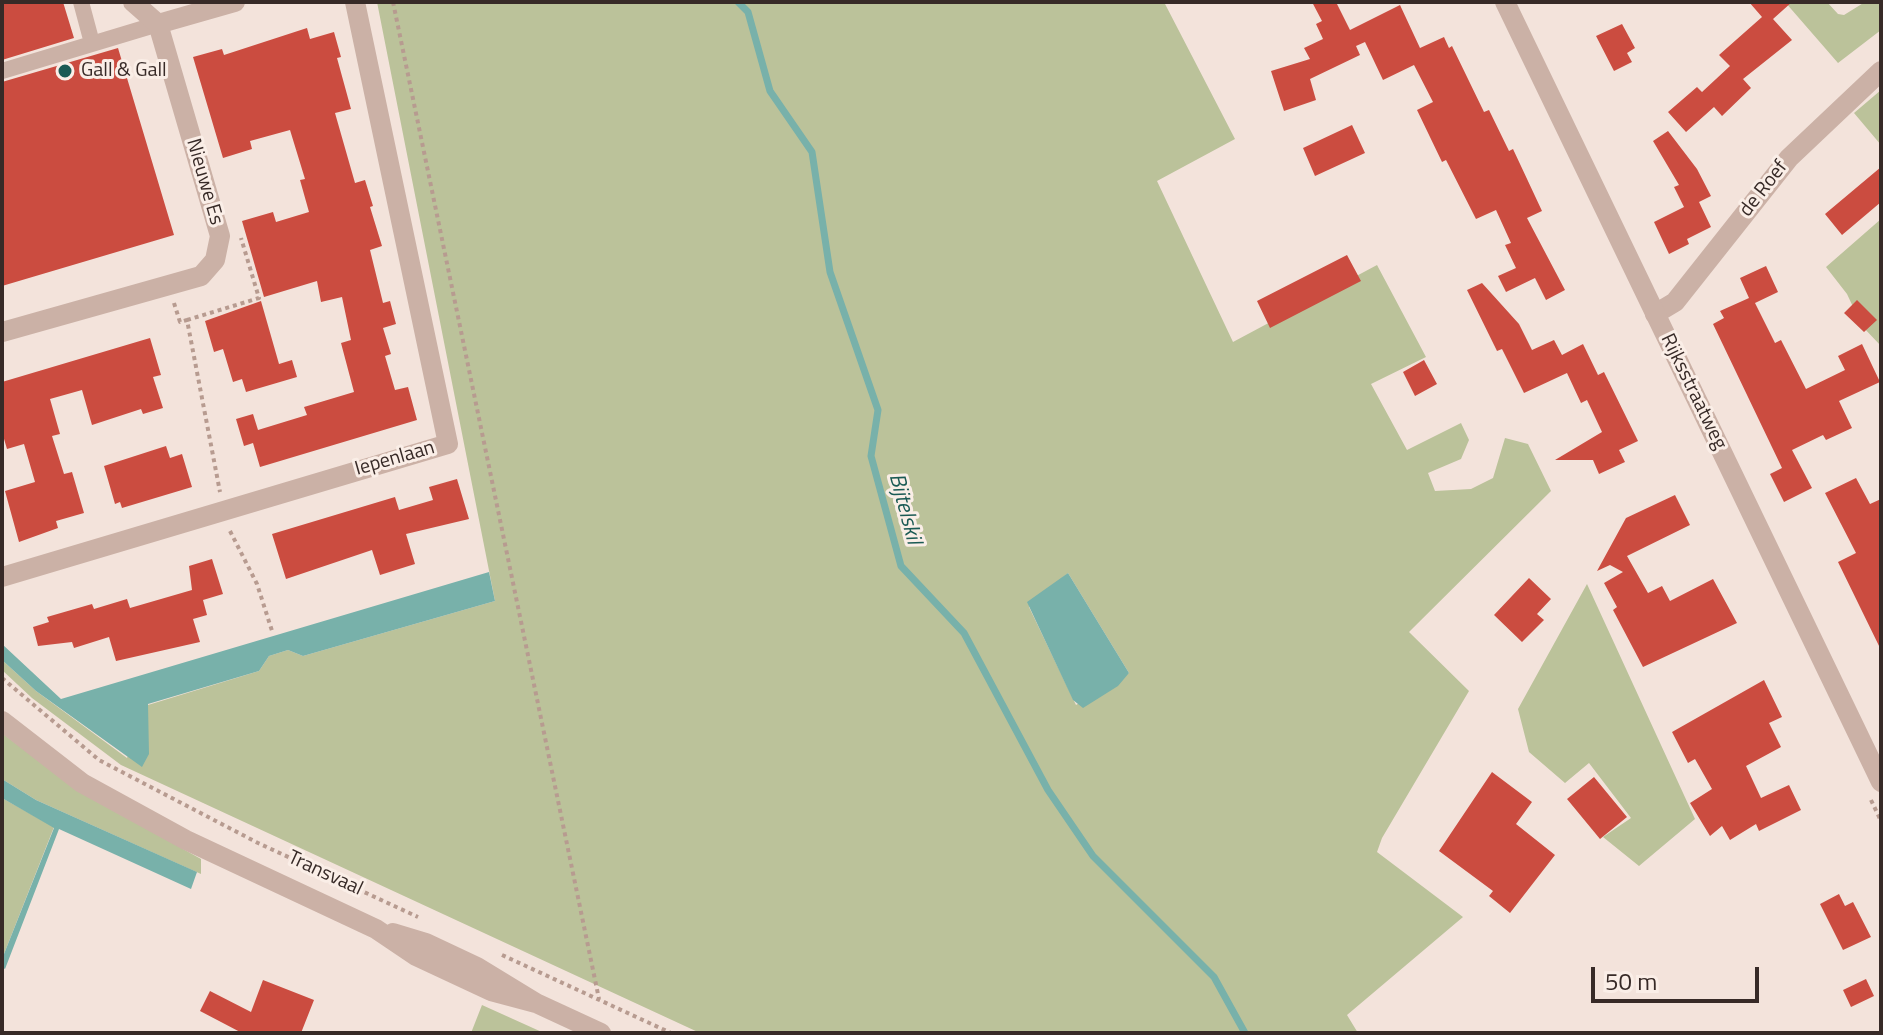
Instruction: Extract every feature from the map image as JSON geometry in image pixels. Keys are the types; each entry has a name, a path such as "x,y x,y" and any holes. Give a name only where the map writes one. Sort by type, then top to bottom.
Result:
{"street":[{"path":"81,2 92,43"},
{"path":"133,2 158,24"},
{"path":"2,71 158,24 179,10 235,2"},
{"name":"Iepenlaan","path":"2,577 448,444 355,2"},
{"name":"Rijksstraatweg","path":"1505,2 1881,782"},
{"name":"Nieuwe Es","path":"2,332 201,276 215,260 220,236 158,24"},
{"name":"de Roef","path":"1655,314 1675,302 1789,158 1881,71"},
{"name":"Transvaal","path":"2,721 82,783 186,840 376,929 416,956 491,991 536,1003 601,1033"}],"path":[{"path":"393,2 599,999"},
{"path":"169,285 180,322 187,320 224,512 233,541 262,597 273,634"},
{"name":"Transvaal","path":"2,678 99,760 258,843 428,921"},
{"path":"499,954 671,1033"}],"green space":[{"path":"377,2 1164,2 1235,139 1157,181 1233,342 1377,265 1426,357 1371,384 1407,450 1461,423 1469,440 1461,459 1428,473 1435,491 1471,489 1493,478 1505,438 1528,444 1551,491 1409,632 1469,691 1382,838 1377,852 1463,917 1347,1015 1358,1033 700,1033 121,765 32,698 2,670 2,660 36,691 127,758 148,705 259,671 269,656 288,650 303,656 495,601","holes":["1068,573 1129,673 1076,705 1029,607"]},
{"path":"1785,2 1827,2 1838,14 1844,15 1865,2 1881,2 1881,30 1838,63"},
{"path":"1881,90 1881,145 1854,113"},
{"path":"1881,219 1881,346 1862,326 1847,294 1826,267"},
{"path":"1587,584 1695,819 1639,866 1603,837 1631,818 1589,763 1565,783 1529,752 1518,709"},
{"path":"2,733 76,789 201,859 201,874 36,800 2,779"},
{"path":"2,798 54,827 2,959"},
{"path":"482,1005 544,1033 471,1033"}],"water":[{"path":"489,572 495,601 303,656 288,650 269,656 259,671 148,704 149,754 142,767 36,691 2,660 2,644 61,699"},
{"path":"1068,573 1129,673 1118,686 1083,708 1073,700 1027,602"},
{"path":"2,779 36,800 197,872 191,889 59,829 5,969 2,959 54,828 2,798"}],"building":[{"path":"2,2 63,2 74,38 2,60"},
{"path":"1312,2 1336,2 1350,30 1400,5 1420,48 1444,37 1449,48 1452,46 1484,112 1489,110 1509,151 1513,149 1542,211 1527,218 1565,290 1546,300 1535,278 1506,292 1498,276 1516,268 1505,245 1511,243 1496,210 1476,219 1446,160 1442,162 1417,110 1433,102 1414,65 1383,80 1365,42 1356,46 1360,55 1310,79 1316,100 1284,111 1271,71 1310,59 1304,48 1323,39 1316,24 1322,21"},
{"path":"1749,2 1792,2 1773,19 1792,40 1743,79 1751,88 1722,116 1714,107 1686,132 1668,112 1697,87 1702,92 1730,66 1719,55 1762,17"},
{"path":"1622,24 1635,48 1627,53 1632,62 1614,71 1596,36"},
{"path":"307,28 310,39 334,32 341,57 337,58 351,109 335,113 355,183 365,180 373,206 370,207 382,246 370,250 383,303 390,301 396,324 383,328 391,354 385,356 395,390 408,387 417,420 260,467 253,443 244,446 236,419 253,414 258,430 307,415 304,407 354,392 341,343 351,340 342,297 321,302 317,281 264,297 242,221 273,212 276,222 309,212 300,180 305,179 290,130 250,141 252,149 223,158 193,57 222,49 224,55"},
{"path":"118,48 174,235 2,286 2,82"},
{"path":"1352,125 1365,153 1315,176 1303,148"},
{"path":"1668,131 1697,169 1711,196 1699,202 1711,227 1687,239 1689,244 1669,254 1654,222 1684,207 1674,187 1679,185 1653,141"},
{"path":"1881,167 1881,202 1842,235 1825,214"},
{"path":"1347,255 1361,281 1270,328 1257,301"},
{"path":"1766,266 1778,292 1755,303 1775,343 1781,340 1806,389 1845,370 1838,356 1862,344 1880,382 1839,401 1852,428 1826,440 1823,435 1792,450 1812,488 1784,502 1770,474 1782,468 1713,324 1724,318 1720,311 1749,298 1740,278"},
{"path":"1482,283 1519,324 1532,350 1554,340 1562,355 1583,344 1598,375 1604,372 1638,441 1619,450 1625,462 1599,474 1593,460 1555,460 1602,432 1587,400 1581,403 1567,373 1524,393 1502,349 1497,351 1467,290"},
{"path":"1857,300 1877,320 1864,332 1844,313"},
{"path":"261,301 279,364 292,360 297,377 246,392 242,379 233,382 223,349 214,352 205,321"},
{"path":"150,338 161,375 153,377 163,408 143,414 141,409 92,425 82,390 50,399 60,434 52,436 64,474 72,472 84,513 56,521 58,528 19,542 5,491 35,482 24,444 7,449 2,432 2,382"},
{"path":"1424,360 1437,384 1415,396 1403,372"},
{"path":"166,446 170,458 182,454 192,487 122,508 120,502 115,504 104,466"},
{"path":"1856,478 1870,504 1881,499 1881,650 1838,562 1856,553 1825,493"},
{"path":"457,479 469,519 406,534 415,564 380,575 372,550 286,579 272,534 395,497 399,510 433,500 429,487"},
{"path":"1675,495 1690,525 1627,556 1648,593 1662,586 1670,601 1713,579 1737,623 1643,667 1613,610 1617,607 1604,583 1623,572 1610,565 1597,571 1626,518"},
{"path":"212,559 223,594 203,600 207,615 193,619 200,642 116,661 109,637 74,648 72,642 38,646 33,627 49,622 47,617 92,604 94,609 127,599 130,608 192,590 189,566"},
{"path":"1529,578 1551,599 1537,614 1544,620 1522,642 1494,615"},
{"path":"1764,680 1782,717 1769,723 1781,747 1746,766 1761,798 1789,785 1801,810 1759,831 1756,824 1730,840 1722,826 1710,836 1690,803 1712,789 1695,759 1688,763 1672,732"},
{"path":"1492,772 1532,802 1516,824 1555,855 1510,913 1489,896 1493,891 1439,851"},
{"path":"1594,777 1627,817 1600,839 1567,799"},
{"path":"1839,894 1845,906 1853,902 1871,937 1843,950 1820,904"},
{"path":"1866,979 1874,996 1851,1007 1843,990"},
{"path":"263,980 314,1000 301,1033 242,1033 200,1011 210,991 251,1012"}],"waterway":[{"name":"Bijtelskil","path":"738,2 748,12 770,91 812,152 830,272 878,410 871,456 901,566 964,633 1048,790 1093,856 1214,977 1245,1033"}],"place":[{"name":"Gall & Gall","path":"65,71"}]}
